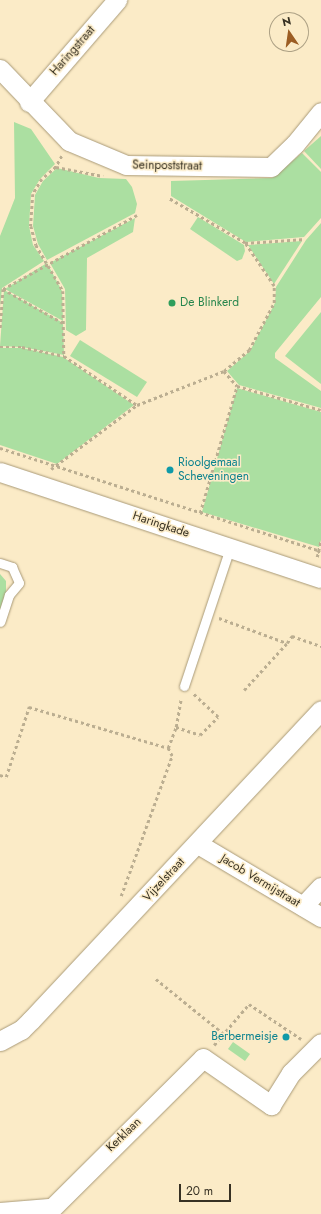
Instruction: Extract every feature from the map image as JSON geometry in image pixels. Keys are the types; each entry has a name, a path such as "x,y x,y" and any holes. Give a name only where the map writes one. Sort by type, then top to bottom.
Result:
{"street":[{"name":"Haringstraat","path":"29,102 118,0"},
{"name":"Seinpoststraat","path":"0,69 29,102 69,141 126,166 270,167 295,144 321,112"},
{"name":"Haringkade","path":"0,472 321,578"},
{"name":"Vijzelstraat","path":"0,1041 21,1030 31,1020 198,844 321,710"},
{"name":"Jacob Vermijstraat","path":"198,844 321,917"},
{"path":"303,906 321,888"},
{"path":"203,1058 271,1105 291,1073 318,1045"},
{"name":"Kerklaan","path":"48,1211 203,1058"},
{"path":"0,1212 48,1211"}],"lane":[{"path":"184,686 230,548"},
{"path":"0,563 12,567 19,583 9,595 0,622"}],"path":[{"path":"64,356 63,290 36,245 31,226 33,194 42,179 56,167 69,141"},
{"path":"33,483 136,404 224,371 249,350 274,303 274,286 245,243 168,198"},
{"path":"3,288 47,262 137,215"},
{"path":"245,243 305,239"},
{"path":"3,288 64,323"},
{"path":"0,328 3,288"},
{"path":"0,347 22,347 64,356 136,404"},
{"path":"224,371 237,386 321,410"},
{"path":"200,513 237,386"},
{"path":"0,448 318,550 321,554"},
{"path":"208,614 287,643"},
{"path":"244,690 292,636 321,646"},
{"path":"176,727 200,734 218,717 184,686"},
{"path":"168,748 176,727 184,686"},
{"path":"0,775 6,777 29,707 168,748 172,756 119,900"},
{"path":"156,979 224,1034"},
{"path":"203,1058 249,1004 318,1045"}],"green space":[{"path":"14,122 31,129 55,164 40,179 31,194 29,226 33,245 44,261 2,288 0,307 0,236 15,198"},
{"path":"321,136 321,169 304,151"},
{"path":"302,153 321,172 321,218 304,237 246,242 171,196 171,181 272,178"},
{"path":"57,168 99,178 126,179 132,187 137,204 135,213 47,260 38,244 33,226 35,195 43,181"},
{"path":"198,217 244,245 245,251 242,259 237,261 190,229"},
{"path":"135,218 133,232 87,258 86,330 76,336 66,330 65,289 50,263"},
{"path":"321,223 321,297 275,353 275,358 321,391 321,408 239,385 227,371 250,351 275,303 276,287 306,240"},
{"path":"302,241 274,284 248,245"},
{"path":"47,263 62,291 63,321 5,289"},
{"path":"4,290 63,323 64,355 22,347 0,346"},
{"path":"321,312 321,384 285,356"},
{"path":"80,340 147,382 137,397 70,356"},
{"path":"0,348 22,348 63,357 134,405 57,464 0,445"},
{"path":"237,388 321,412 321,540 319,547 202,512"},
{"path":"0,574 6,581 6,593 0,610"},
{"path":"233,1042 250,1054 245,1061 228,1049"}],"place":[{"name":"De Blinkerd","path":"172,303"},
{"name":"Rioolgemaal Scheveningen","path":"170,470"},
{"name":"Berbermeisje","path":"286,1037"}]}
